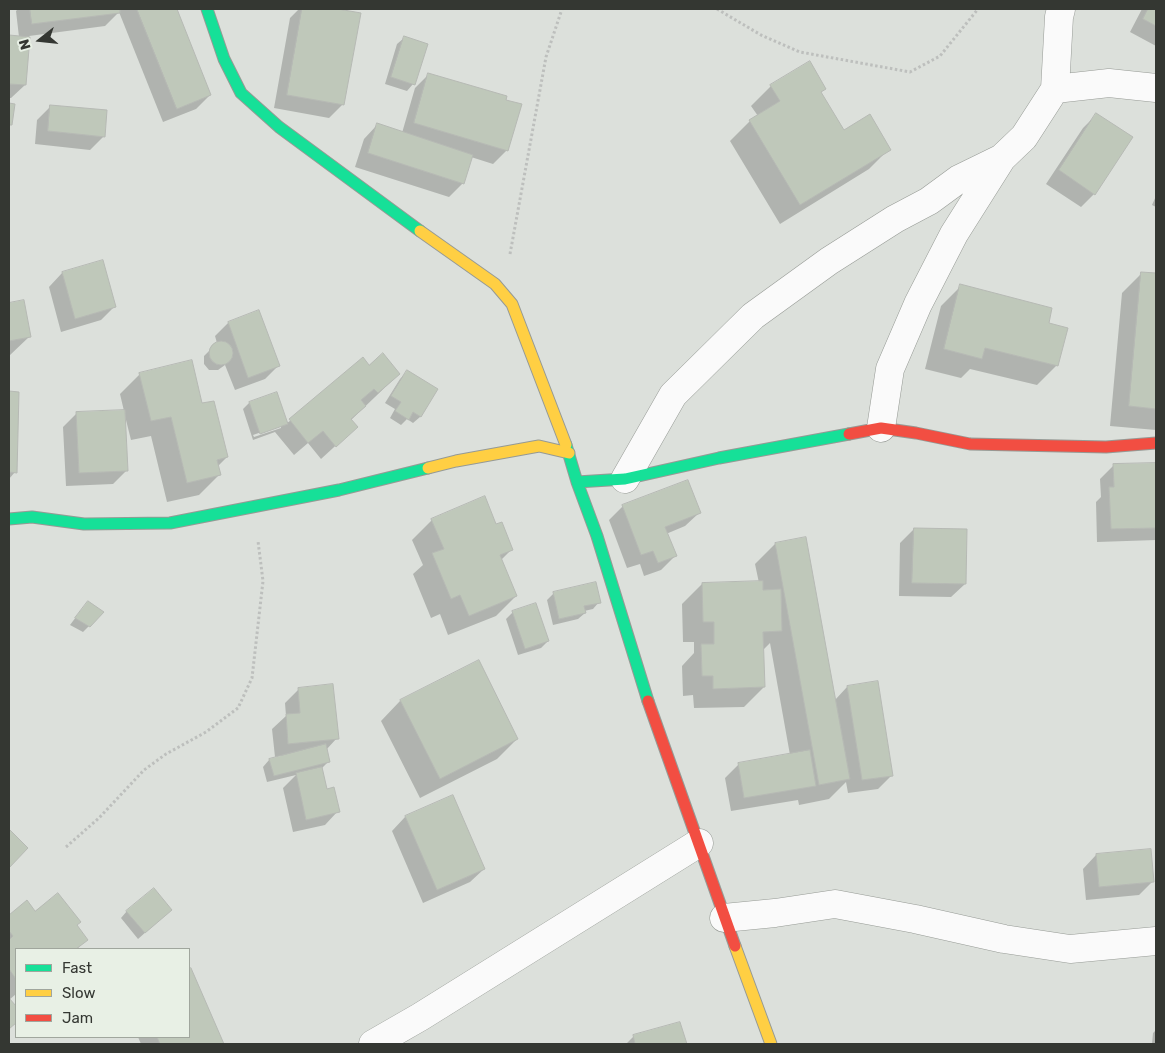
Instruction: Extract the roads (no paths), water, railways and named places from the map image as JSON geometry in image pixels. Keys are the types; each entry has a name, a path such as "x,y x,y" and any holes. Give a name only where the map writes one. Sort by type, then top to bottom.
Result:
{"street":[{"path":"207,9 224,59 241,93 279,127 333,168 495,284 512,304 569,453 577,482 597,536 657,730 771,1044"},
{"path":"881,428 890,369 918,304 954,234 1002,158 1024,137 1055,89 1061,9"},
{"path":"1055,89 1109,83 1156,88"},
{"path":"625,479 673,395 754,316 829,261 895,219 929,201 959,179 1002,158"},
{"path":"577,482 625,479 719,458 881,428 970,444 1106,446 1156,443"},
{"path":"9,519 32,517 84,524 170,523 340,490 456,461 540,446 569,453"},
{"path":"373,1044 420,1017 699,843"},
{"path":"724,918 835,904 915,918 1004,939 1070,949 1156,941"}]}
